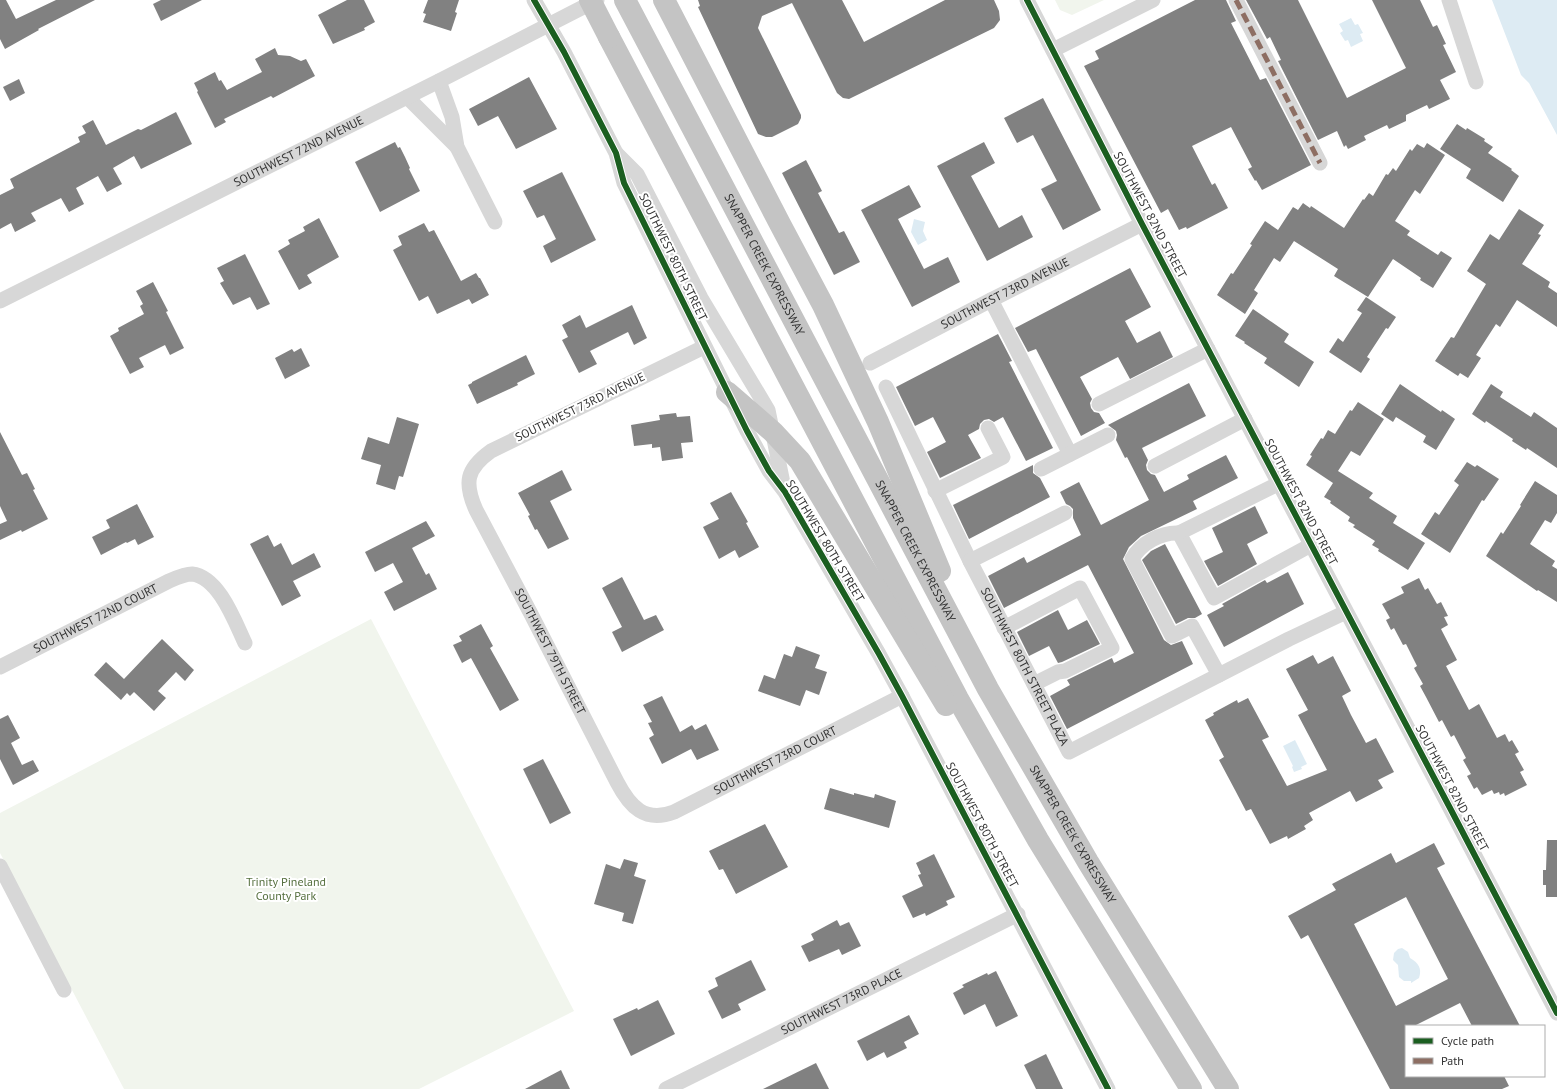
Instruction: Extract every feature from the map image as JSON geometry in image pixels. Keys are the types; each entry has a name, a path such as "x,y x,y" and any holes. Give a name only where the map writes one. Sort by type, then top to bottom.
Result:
{"highway":[{"path":"590,0 915,618 1011,793 1083,914 1191,1089"},
{"name":"SNAPPER CREEK EXPRESSWAY","path":"625,0 988,689 1088,862 1228,1089"},
{"path":"664,0 823,305 866,394 988,689"},
{"path":"727,392 773,432 793,452 806,470 985,773 1011,793"}],"street":[{"name":"SOUTHWEST 80TH STREET","path":"534,0 564,52 616,153 624,183 727,392 769,471 785,492 902,696 1018,914 1108,1089"},
{"name":"SOUTHWEST 72ND AVENUE","path":"0,301 597,0"},
{"name":"SOUTHWEST 82ND STREET","path":"1027,0 1278,484 1557,1013"},
{"path":"1053,50 1153,0"},
{"path":"1236,0 1320,163"},
{"path":"1449,0 1476,82"},
{"path":"439,81 452,117 457,147 495,222"},
{"path":"407,97 457,147"},
{"path":"434,124 452,117"},
{"name":"SOUTHWEST 80TH STREET","path":"616,153 637,174 701,298 763,399 770,417 785,492"},
{"name":"SOUTHWEST 73RD AVENUE","path":"870,363 1142,224"},
{"path":"991,300 1070,454"},
{"name":"SOUTHWEST 73RD AVENUE","path":"468,480 475,465 491,451 704,346"},
{"path":"1099,404 1208,349"},
{"name":"SOUTHWEST 80TH STREET PLAZA","path":"886,387 970,561 1069,752 1346,612"},
{"path":"1155,466 1245,420"},
{"path":"935,491 1003,456 988,428"},
{"path":"1041,469 1108,435"},
{"name":"SOUTHWEST 79TH STREET","path":"468,480 470,495 478,515 531,614 617,782 632,804 646,814"},
{"path":"1219,675 1192,626 1172,636 1132,559 1136,552 1152,540 1166,534 1179,533 1278,484"},
{"path":"970,561 1065,513"},
{"path":"1179,533 1214,598 1311,545"},
{"name":"SOUTHWEST 72ND COURT","path":"0,667 169,580 192,574 207,580 218,591 245,643"},
{"path":"1004,628 1080,588 1112,648 1034,684"},
{"name":"SOUTHWEST 73RD COURT","path":"646,814 658,816 674,812 902,696"},
{"path":"0,866 64,990"},
{"name":"SOUTHWEST 73RD PLACE","path":"666,1089 1018,914"}],"green space":[{"path":"1055,0 1104,0 1072,15 1060,10"},
{"name":"Trinity Pineland County Park","path":"371,619 574,1011 419,1089 124,1089 0,853 0,813"}],"shaded area":[{"path":"1492,0 1557,0 1557,135 1529,83 1521,75"},
{"path":"1351,18 1355,25 1358,24 1363,33 1360,34 1363,41 1351,47 1348,40 1345,41 1340,33 1343,31 1339,24"},
{"path":"914,219 925,222 923,231 927,240 918,245 911,232"},
{"path":"1295,740 1307,764 1301,767 1302,769 1294,772 1293,766 1283,746"},
{"path":"1402,948 1408,952 1410,958 1418,964 1420,969 1419,978 1411,983 1411,981 1404,981 1399,977 1398,965 1393,960 1394,953 1398,949"}],"building":[{"path":"0,0 6,0 16,19 56,0 95,0 38,29 39,30 5,49 0,39"},
{"path":"161,0 202,0 161,21 153,4"},
{"path":"347,0 364,0 375,22 364,28 365,30 333,44 318,15"},
{"path":"428,0 459,0 455,12 457,13 451,31 423,22 426,14 423,13"},
{"path":"698,0 842,0 864,42 945,0 994,0 999,11 1000,20 994,28 849,99 843,98 837,93 792,3 762,16 758,28 801,115 798,124 772,137 766,137 758,134 698,7 700,6"},
{"path":"1195,0 1226,0 1236,21 1231,23 1260,80 1266,78 1311,165 1262,190 1248,169 1252,167 1231,127 1192,146 1212,185 1215,183 1228,208 1187,229 1186,227 1179,230 1168,209 1161,213 1084,66 1099,59 1095,51"},
{"path":"1246,0 1298,0 1347,98 1406,68 1372,0 1420,0 1433,27 1437,25 1446,44 1443,45 1456,72 1440,80 1450,99 1429,109 1427,105 1406,115 1406,121 1389,129 1387,125 1364,136 1366,140 1348,149 1346,145 1344,147 1337,131 1318,140 1278,61 1281,60 1270,37 1267,39"},
{"path":"275,48 278,55 290,56 301,61 306,59 315,76 273,98 271,96 224,119 226,122 215,128 194,83 215,72 219,81 221,80 227,90 262,72 255,59"},
{"path":"529,77 557,129 516,149 498,116 478,126 469,109"},
{"path":"19,79 25,93 10,101 3,87"},
{"path":"1043,98 1101,210 1063,230 1041,189 1057,181 1033,135 1017,143 1004,118"},
{"path":"176,112 192,144 141,169 134,156 113,168 122,184 107,192 98,176 76,188 84,204 69,212 61,198 31,213 36,221 15,232 11,223 0,229 0,195 14,188 10,179 80,142 78,137 86,133 82,126 93,120 106,145 138,129 141,130"},
{"path":"1457,124 1485,139 1484,141 1493,147 1488,153 1512,169 1511,170 1519,176 1503,202 1466,178 1471,169 1440,149"},
{"path":"395,142 398,148 400,147 420,191 380,212 355,162"},
{"path":"984,142 995,163 971,176 999,228 1022,215 1033,237 987,261 937,166"},
{"path":"1427,143 1445,155 1420,194 1415,190 1395,221 1410,231 1407,235 1438,255 1441,251 1452,258 1433,288 1393,259 1368,297 1334,276 1338,269 1294,241 1280,262 1274,258 1254,290 1258,293 1245,314 1217,295 1252,245 1250,244 1265,221 1278,230 1293,207 1298,210 1303,203 1310,208 1311,206 1344,228 1363,199 1364,200 1369,193 1373,196 1386,174 1388,175 1393,168 1396,171 1410,149 1412,151 1417,144 1424,148"},
{"path":"806,160 822,191 818,193 839,233 844,231 860,262 834,275 782,173"},
{"path":"562,172 596,240 551,263 543,246 556,239 544,215 537,218 523,191"},
{"path":"909,185 921,207 898,219 924,269 948,257 960,282 912,307 861,210"},
{"path":"1519,209 1544,225 1538,234 1541,235 1522,264 1550,282 1548,287 1557,293 1557,327 1517,300 1500,327 1496,324 1476,355 1481,358 1468,378 1460,373 1458,376 1435,361 1451,337 1454,338 1486,284 1467,271 1490,234 1499,240"},
{"path":"319,218 339,257 307,275 312,283 299,290 278,251 290,244 288,240 305,231 303,227"},
{"path":"424,223 429,232 434,230 461,281 476,273 489,295 472,304 469,299 437,314 428,296 419,301 393,250 402,245 398,236"},
{"path":"245,254 270,304 257,310 250,297 233,305 220,283 224,281 217,268"},
{"path":"1130,268 1151,307 1125,321 1137,343 1160,331 1173,357 1130,379 1118,357 1080,377 1092,399 1090,403 1091,408 1094,412 1099,413 1105,423 1081,436 1036,349 1028,352 1015,328"},
{"path":"153,282 168,311 166,312 184,348 170,355 165,345 139,358 144,367 130,374 110,336 119,331 118,328 144,314 140,306 143,304 136,291"},
{"path":"1366,297 1396,317 1388,329 1386,328 1367,357 1370,359 1361,373 1329,352 1338,338 1343,342 1362,313 1357,310"},
{"path":"632,305 647,338 634,345 628,332 590,351 597,364 579,373 562,340 568,337 562,325 580,315 586,328"},
{"path":"1253,309 1289,334 1284,342 1314,362 1299,387 1264,363 1267,358 1235,336"},
{"path":"998,334 1012,361 1009,362 1053,448 1026,461 1003,417 994,422 989,419 984,420 980,424 979,429 968,435 981,458 940,478 927,452 946,442 933,417 915,426 896,387"},
{"path":"301,348 310,366 285,379 275,358 292,349 294,352"},
{"path":"526,355 535,374 517,383 518,385 477,404 468,385"},
{"path":"1189,383 1206,416 1142,448 1148,460 1146,465 1147,470 1151,474 1155,475 1164,492 1189,479 1187,475 1226,455 1238,478 1193,501 1197,509 1141,536 1129,547 1123,559 1164,640 1171,645 1182,641 1193,664 1067,729 1050,696 1070,685 1067,680 1112,658 1114,663 1134,653 1088,565 1004,608 988,576 1024,557 1027,563 1081,535 1073,518 1073,509 1066,504 1060,492 1079,482 1101,525 1149,500 1127,457 1125,458 1116,440 1116,431 1108,425"},
{"path":"1400,384 1441,412 1442,410 1455,419 1436,450 1423,442 1426,436 1396,417 1393,422 1381,414"},
{"path":"1491,384 1503,392 1500,397 1531,417 1534,412 1557,428 1557,468 1527,448 1526,450 1512,441 1513,439 1486,421 1485,423 1472,414"},
{"path":"1358,402 1384,419 1360,456 1351,451 1338,471 1373,493 1369,498 1397,516 1393,523 1425,543 1408,570 1378,551 1379,549 1372,545 1375,541 1353,527 1355,525 1348,521 1350,517 1324,497 1333,483 1306,465 1312,456 1310,455 1321,438 1323,439 1328,430 1335,434 1350,410 1352,411"},
{"path":"676,413 677,417 690,416 693,442 681,443 683,458 662,461 660,447 652,448 652,444 634,446 631,425 660,420 659,415"},
{"path":"397,417 419,424 403,477 399,476 395,490 376,484 381,465 361,459 368,437 389,444"},
{"path":"0,432 22,475 27,473 35,489 33,490 48,519 22,532 21,530 0,540 0,524 7,521 0,506"},
{"path":"1467,462 1475,467 1477,465 1499,479 1484,501 1482,500 1450,553 1421,534 1435,512 1439,515 1459,485 1454,481"},
{"path":"1033,465 1033,473 1040,478 1050,497 969,539 953,505"},
{"path":"562,470 572,490 550,501 569,539 548,549 537,529 535,530 528,516 530,515 518,493"},
{"path":"1535,481 1557,495 1557,513 1551,523 1545,520 1530,544 1555,561 1552,566 1557,569 1557,602 1538,590 1537,591 1486,556 1501,532 1503,534"},
{"path":"731,492 748,522 746,523 759,547 739,558 735,550 719,559 703,527 719,519 710,503"},
{"path":"137,504 154,537 138,545 135,539 127,543 126,542 101,555 92,537 110,528 106,520"},
{"path":"1255,506 1268,533 1247,544 1257,564 1218,586 1204,561 1223,552 1212,528"},
{"path":"426,521 435,536 412,548 426,575 429,573 437,589 394,611 384,592 403,582 393,563 375,572 365,552"},
{"path":"268,535 274,547 281,543 292,565 314,553 321,567 293,581 301,596 282,606 250,544"},
{"path":"1165,544 1202,614 1195,618 1188,618 1176,624 1142,560 1151,551"},
{"path":"1288,572 1304,604 1224,647 1207,615 1224,606 1222,604 1265,580 1267,583"},
{"path":"622,577 644,620 656,615 664,630 622,652 612,632 622,627 602,588"},
{"path":"1419,578 1425,590 1428,588 1437,604 1441,602 1448,616 1444,617 1448,625 1441,629 1457,660 1446,666 1469,710 1479,704 1497,738 1505,734 1509,742 1512,740 1519,752 1515,754 1524,770 1520,772 1527,785 1505,796 1504,793 1500,795 1499,792 1494,794 1492,790 1482,795 1477,787 1474,789 1467,776 1471,774 1463,760 1466,758 1454,735 1451,737 1442,720 1439,722 1420,686 1423,684 1414,668 1417,666 1406,644 1403,645 1394,628 1391,630 1386,620 1390,618 1382,604 1404,593 1401,587"},
{"path":"1058,610 1068,630 1087,620 1100,644 1058,663 1049,646 1029,656 1017,632"},
{"path":"481,624 493,646 490,648 519,700 500,711 471,658 462,663 453,645 462,641 459,636"},
{"path":"162,639 194,670 185,681 176,672 158,691 166,698 154,711 134,692 130,696 127,693 121,700 94,675 106,662 124,679"},
{"path":"796,646 820,655 815,668 827,672 819,695 806,690 800,706 758,691 764,675 775,679 784,654 792,657"},
{"path":"1313,655 1318,664 1333,656 1351,691 1342,696 1351,715 1366,743 1376,738 1394,772 1378,780 1383,788 1356,802 1350,791 1309,813 1313,820 1304,826 1306,829 1288,839 1287,836 1270,844 1251,809 1246,811 1219,760 1224,757 1205,720 1214,715 1213,713 1237,700 1238,703 1248,698 1269,737 1262,740 1287,786 1327,770 1298,715 1308,710 1286,669"},
{"path":"662,696 680,732 692,725 695,730 706,724 719,750 697,760 691,749 662,764 649,738 654,735 648,723 652,722 643,705"},
{"path":"8,715 20,738 11,743 22,765 33,760 39,771 13,785 0,759 0,719"},
{"path":"543,759 571,813 550,824 523,769"},
{"path":"830,788 854,795 854,793 874,798 875,794 896,801 889,828 824,809"},
{"path":"765,824 788,867 736,894 723,869 719,870 709,851"},
{"path":"1547,840 1557,840 1557,897 1546,897 1546,885 1543,885 1543,870 1546,870"},
{"path":"1434,843 1445,864 1437,868 1519,1025 1471,1025 1460,1003 1416,1025 1405,1025 1405,1077 1504,1077 1509,1086 1502,1089 1390,1089 1308,935 1301,939 1288,916 1336,890 1332,884 1391,853 1396,863","holes":["1406,897 1448,979 1396,1006 1354,924"]},
{"path":"934,854 955,897 946,901 948,905 926,916 925,913 913,918 902,896 923,886 918,875 921,874 916,863"},
{"path":"624,859 638,863 634,876 646,880 633,924 622,921 624,913 594,904 606,864 620,869"},
{"path":"837,920 840,926 849,922 861,946 842,955 839,949 809,962 801,946 814,940 811,934"},
{"path":"751,960 766,990 738,1004 741,1010 722,1019 708,991 718,986 715,978"},
{"path":"996,971 1018,1016 996,1027 985,1004 964,1015 953,993 964,987 962,985 987,973 988,975"},
{"path":"658,1000 675,1034 631,1056 613,1019 637,1008 638,1010"},
{"path":"909,1015 919,1034 904,1042 907,1048 887,1058 884,1052 867,1061 857,1041"},
{"path":"1046,1054 1063,1089 1036,1089 1024,1065"},
{"path":"816,1063 829,1089 763,1089"},
{"path":"561,1070 570,1089 525,1089"}],"marked path":[{"path":"1236,0 1320,163"}],"cycle path":[{"path":"534,0 564,52 616,153 624,183 747,431 769,471 785,492 879,654 1108,1089"},
{"path":"1027,0 1142,224 1557,1013"}]}
